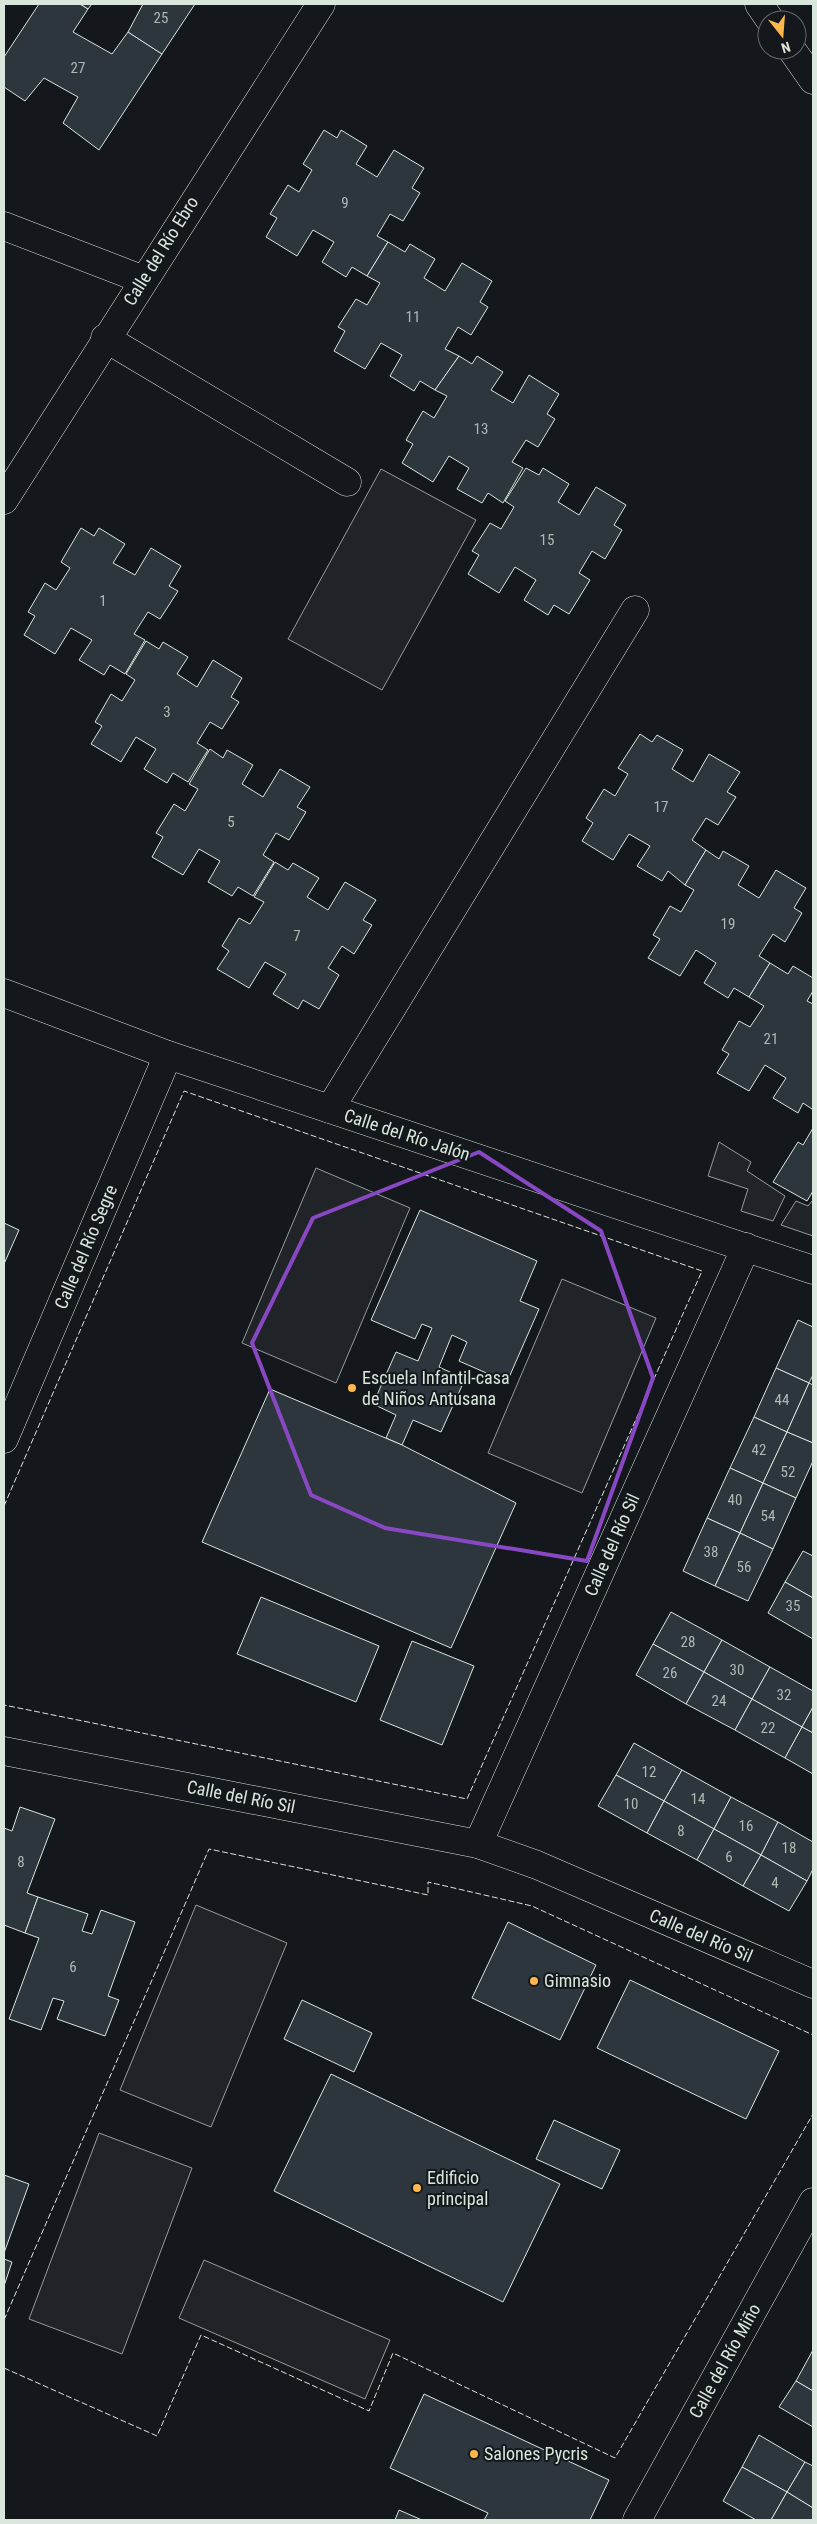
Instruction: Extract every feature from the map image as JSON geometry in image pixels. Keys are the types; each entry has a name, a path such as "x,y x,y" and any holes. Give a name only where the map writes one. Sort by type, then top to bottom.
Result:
{"street":[{"name":"Calle del Río Ebro","path":"4,500 321,4"},
{"path":"799,60 813,80"},
{"path":"4,226 144,280"},
{"path":"106,338 347,482"},
{"path":"330,1109 636,610"},
{"name":"Calle del Río Jalón","path":"4,994 168,1055 813,1270"},
{"name":"Calle del Río Segre","path":"4,1440 168,1055"},
{"name":"Calle del Río Sil","path":"478,1844 746,1247"},
{"name":"Calle del Río Sil","path":"4,1751 478,1844 537,1865 813,1984"},
{"name":"Calle del Río Miño","path":"638,2520 813,2202"}],"highlighted area":[{"path":"479,1152 601,1231 653,1378 587,1561 385,1528 311,1495 252,1343 313,1218"}],"shaded area":[{"path":"381,469 476,520 382,690 288,639"},
{"path":"719,1142 751,1162 747,1171 785,1196 773,1221 741,1211 748,1189 708,1176"},
{"path":"316,1168 410,1208 336,1383 242,1343"},
{"path":"813,1200 813,1236 781,1225 796,1201 808,1206"},
{"path":"562,1279 656,1318 582,1493 488,1453"},
{"path":"196,1905 287,1943 211,2127 120,2090"},
{"path":"99,2133 192,2168 122,2354 29,2319"},
{"path":"204,2260 390,2340 365,2399 179,2318"}],"building":[{"path":"39,4 80,4 88,9 73,32 112,54 128,32 162,54 99,150 63,123 78,97 44,78 25,101 4,87 4,57"},
{"path":"80,4 92,4 88,9"},
{"path":"143,4 195,4 162,54 128,32"},
{"path":"324,130 337,138 341,130 367,146 356,164 377,177 394,150 424,168 412,188 420,193 403,221 390,214 377,236 388,242 367,276 352,267 346,277 322,262 334,242 313,230 297,256 266,237 277,218 270,214 288,185 299,192 312,170 303,164"},
{"path":"388,242 405,252 410,244 435,259 424,278 445,291 462,263 492,281 480,302 488,307 471,335 458,327 445,349 459,356 435,390 420,381 414,391 390,376 402,355 381,343 365,369 334,351 345,331 338,327 356,299 367,305 380,283 367,276"},
{"path":"459,356 472,364 477,356 503,372 491,390 513,403 529,375 559,394 547,414 555,419 538,447 526,440 512,462 523,468 503,503 488,493 482,503 457,489 469,468 449,456 433,482 402,463 413,444 406,440 423,411 434,418 447,396 435,390"},
{"path":"526,468 539,475 543,468 569,484 558,502 579,515 596,487 626,505 614,525 622,530 605,559 592,551 579,573 590,580 569,614 554,605 548,615 524,600 536,580 515,567 499,593 468,574 479,555 472,551 490,523 501,529 514,507 505,501"},
{"path":"81,528 94,536 99,528 125,544 113,563 135,575 151,548 181,566 169,586 178,591 160,619 148,612 134,634 145,640 125,674 110,665 104,675 79,660 92,640 71,628 55,654 24,635 35,616 28,612 45,583 56,590 70,568 61,562"},
{"path":"146,641 159,649 163,642 188,657 177,674 197,687 213,660 242,678 231,697 239,702 222,729 210,722 197,743 208,750 188,782 173,773 167,783 144,769 156,749 136,737 121,762 91,744 102,726 95,722 111,694 122,701 135,680 126,674"},
{"path":"640,734 652,742 657,735 683,750 672,769 693,782 709,754 740,772 727,792 736,797 718,825 706,818 692,840 706,850 685,885 668,871 662,881 637,866 650,846 629,834 613,860 582,841 593,823 586,818 604,789 615,796 628,774 618,768"},
{"path":"210,749 223,758 227,750 253,765 242,784 263,797 280,769 310,787 297,807 306,812 289,840 276,833 263,855 274,862 253,896 238,887 232,896 208,882 220,861 199,849 183,875 152,857 163,837 156,833 174,804 185,811 198,789 189,784"},
{"path":"706,850 719,859 723,851 749,866 738,885 759,898 776,870 806,888 794,908 802,913 785,942 773,934 759,956 770,963 749,997 734,988 728,998 704,983 716,963 696,950 680,976 648,958 660,939 653,935 670,906 681,912 694,890 685,885"},
{"path":"275,862 288,870 293,863 319,878 307,897 328,910 345,882 376,900 363,920 372,925 354,954 342,946 328,968 339,975 319,1009 303,1000 298,1009 273,994 286,974 265,962 249,988 217,969 229,951 222,946 239,918 250,924 264,902 254,897"},
{"path":"770,963 788,974 793,966 813,978 813,991 807,1001 813,1004 813,1107 812,1109 803,1103 798,1113 773,1098 786,1078 765,1065 749,1091 717,1073 729,1054 722,1050 739,1021 750,1027 764,1006 749,997"},
{"path":"813,1128 813,1191 807,1201 773,1182 798,1142 803,1145"},
{"path":"420,1210 537,1261 520,1301 539,1309 507,1382 459,1361 467,1342 452,1335 439,1367 465,1379 441,1432 413,1420 402,1445 386,1438 396,1415 373,1404 396,1352 418,1361 432,1328 422,1324 415,1339 371,1320"},
{"path":"4,1223 19,1230 4,1264"},
{"path":"798,1320 813,1327 813,1375 809,1383 776,1368"},
{"path":"776,1368 809,1383 787,1432 754,1417"},
{"path":"809,1383 813,1385 813,1443 787,1432"},
{"path":"270,1389 402,1445 516,1503 451,1648 202,1542"},
{"path":"754,1417 787,1432 763,1483 730,1468"},
{"path":"787,1432 813,1443 813,1461 796,1498 763,1483"},
{"path":"730,1468 763,1483 740,1533 707,1518"},
{"path":"763,1483 796,1498 773,1549 740,1533"},
{"path":"707,1518 740,1533 715,1586 683,1571"},
{"path":"740,1533 773,1549 748,1601 715,1586"},
{"path":"803,1551 813,1556 813,1598 785,1582"},
{"path":"785,1582 813,1598 813,1639 768,1613"},
{"path":"261,1597 379,1646 356,1702 237,1654"},
{"path":"671,1612 722,1640 704,1672 653,1644"},
{"path":"722,1640 770,1667 752,1699 704,1672"},
{"path":"412,1641 474,1666 442,1745 380,1720"},
{"path":"653,1644 704,1672 686,1704 636,1675"},
{"path":"770,1667 813,1691 813,1707 802,1727 752,1699"},
{"path":"704,1672 752,1699 735,1730 686,1704"},
{"path":"752,1699 802,1727 785,1758 735,1730"},
{"path":"813,1707 813,1733 802,1727"},
{"path":"802,1727 813,1733 813,1774 785,1758"},
{"path":"634,1743 682,1770 664,1801 616,1775"},
{"path":"682,1770 731,1797 714,1829 664,1801"},
{"path":"616,1775 664,1801 647,1833 598,1806"},
{"path":"731,1797 778,1822 761,1855 714,1829"},
{"path":"664,1801 714,1829 697,1860 647,1833"},
{"path":"20,1807 55,1819 27,1893 38,1897 25,1933 4,1925 4,1828 12,1831"},
{"path":"778,1822 813,1842 813,1869 807,1881 761,1855"},
{"path":"714,1829 761,1855 743,1886 697,1860"},
{"path":"761,1855 807,1881 789,1911 743,1886"},
{"path":"38,1897 88,1914 82,1931 92,1934 101,1910 135,1922 108,1996 119,2000 105,2036 57,2019 64,2001 53,1998 41,2030 9,2019 39,1938 25,1933"},
{"name":"Gimnasio","path":"508,1922 596,1965 560,2040 472,1998"},
{"path":"630,1980 779,2051 746,2119 597,2048"},
{"path":"302,2000 372,2033 354,2072 284,2039"},
{"name":"Edificio principal","path":"331,2074 560,2184 503,2302 274,2191"},
{"path":"554,2120 620,2150 602,2189 536,2159"},
{"path":"4,2175 29,2184 4,2253"},
{"path":"4,2259 12,2262 4,2286"},
{"path":"813,2350 813,2391 796,2381"},
{"path":"796,2381 813,2391 813,2427 779,2407"},
{"name":"Salones Pycris","path":"424,2394 609,2480 590,2520 484,2520 488,2513 390,2468"},
{"path":"759,2435 805,2462 787,2492 742,2467"},
{"path":"805,2462 813,2466 813,2508 787,2492"},
{"path":"742,2467 787,2492 771,2520 756,2520 723,2501"},
{"path":"787,2492 813,2508 813,2520 771,2520"},
{"path":"399,2510 422,2520 395,2520"}],"fence":[{"path":"4,1506 184,1091 702,1271 467,1799 4,1705"},
{"path":"4,2320 209,1849 428,1895 428,1882 532,1906 813,2035"},
{"path":"4,2368 157,2436 201,2335 369,2411 393,2353 615,2458 813,2114"}],"place":[{"name":"Escuela Infantil-casa de Niños Antusana","path":"352,1388"},
{"name":"Gimnasio","path":"534,1981"},
{"name":"Edificio principal","path":"417,2188"},
{"name":"Salones Pycris","path":"474,2454"}]}
